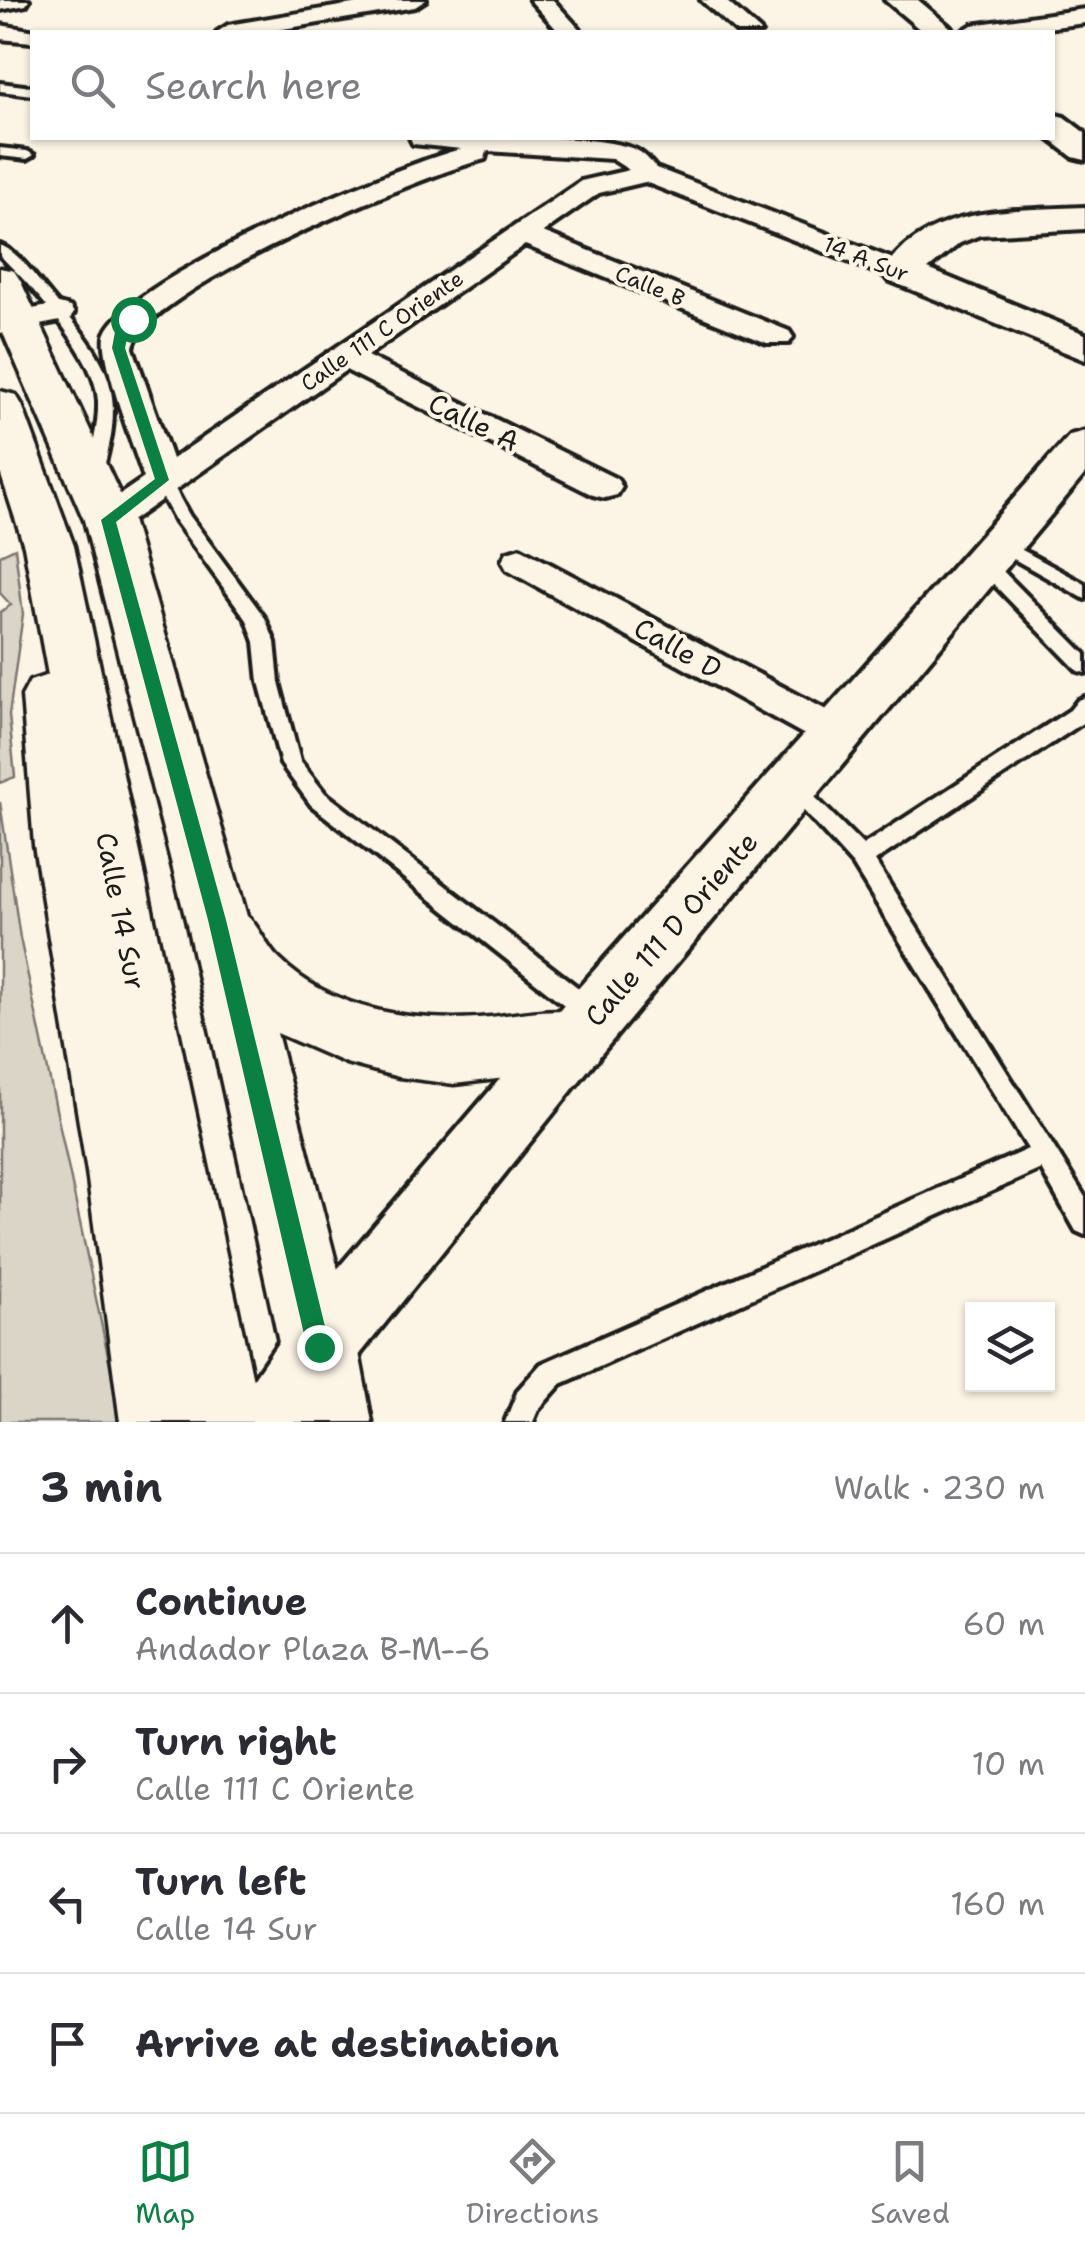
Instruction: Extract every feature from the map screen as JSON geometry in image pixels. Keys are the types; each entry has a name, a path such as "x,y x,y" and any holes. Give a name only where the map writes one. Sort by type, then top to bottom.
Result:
{"main road":[{"path":"19,309 100,500 217,920 319,1347 332,1422"},
{"name":"Calle 14 Sur","path":"1,411 50,546 222,1422"},
{"path":"68,637 54,662 48,688 51,742 74,913 108,1091 160,1422"},
{"path":"217,920 255,978 293,1008 346,1032 398,1046 454,1052 585,1028"}],"street":[{"path":"0,3 18,0"},
{"path":"240,30 414,0"},
{"path":"541,0 569,30"},
{"path":"712,0 748,30"},
{"path":"900,0 939,30"},
{"path":"986,30 1085,16"},
{"path":"0,32 30,35"},
{"name":"14 A Sur","path":"438,140 616,151 640,166 1085,348"},
{"path":"162,480 118,348 122,332 168,295 308,217 438,161 482,153 526,158 561,170 590,187"},
{"name":"Calle 111 C Oriente","path":"100,500 162,480 590,187 640,166"},
{"path":"901,272 947,235 974,224 1085,218"},
{"name":"Calle B","path":"522,234 778,337"},
{"name":"Calle A","path":"344,357 605,487"},
{"name":"Calle 111 D Oriente","path":"268,1422 319,1347 585,1028 1085,445"},
{"name":"Calle D","path":"520,560 837,734"}],"lane":[{"path":"0,88 30,91"},
{"path":"0,152 27,155"},
{"path":"0,249 19,309"},
{"path":"162,480 182,518 256,618 265,642 269,682 291,764 318,799 585,1028"},
{"path":"994,555 1085,592"},
{"path":"994,555 1085,666"},
{"path":"861,858 1076,716 1085,706"},
{"path":"793,788 861,858 1085,1222"},
{"path":"519,1422 528,1400 551,1374 1046,1154"}],"shaded area":[{"path":"15,548 23,614 9,715 15,777 0,783 0,612 11,605 0,593 0,555"},
{"path":"0,802 20,938 122,1422 0,1422"}],"route":[{"path":"133,319 122,332 118,348 162,480 108,520 217,920 319,1347"}]}
